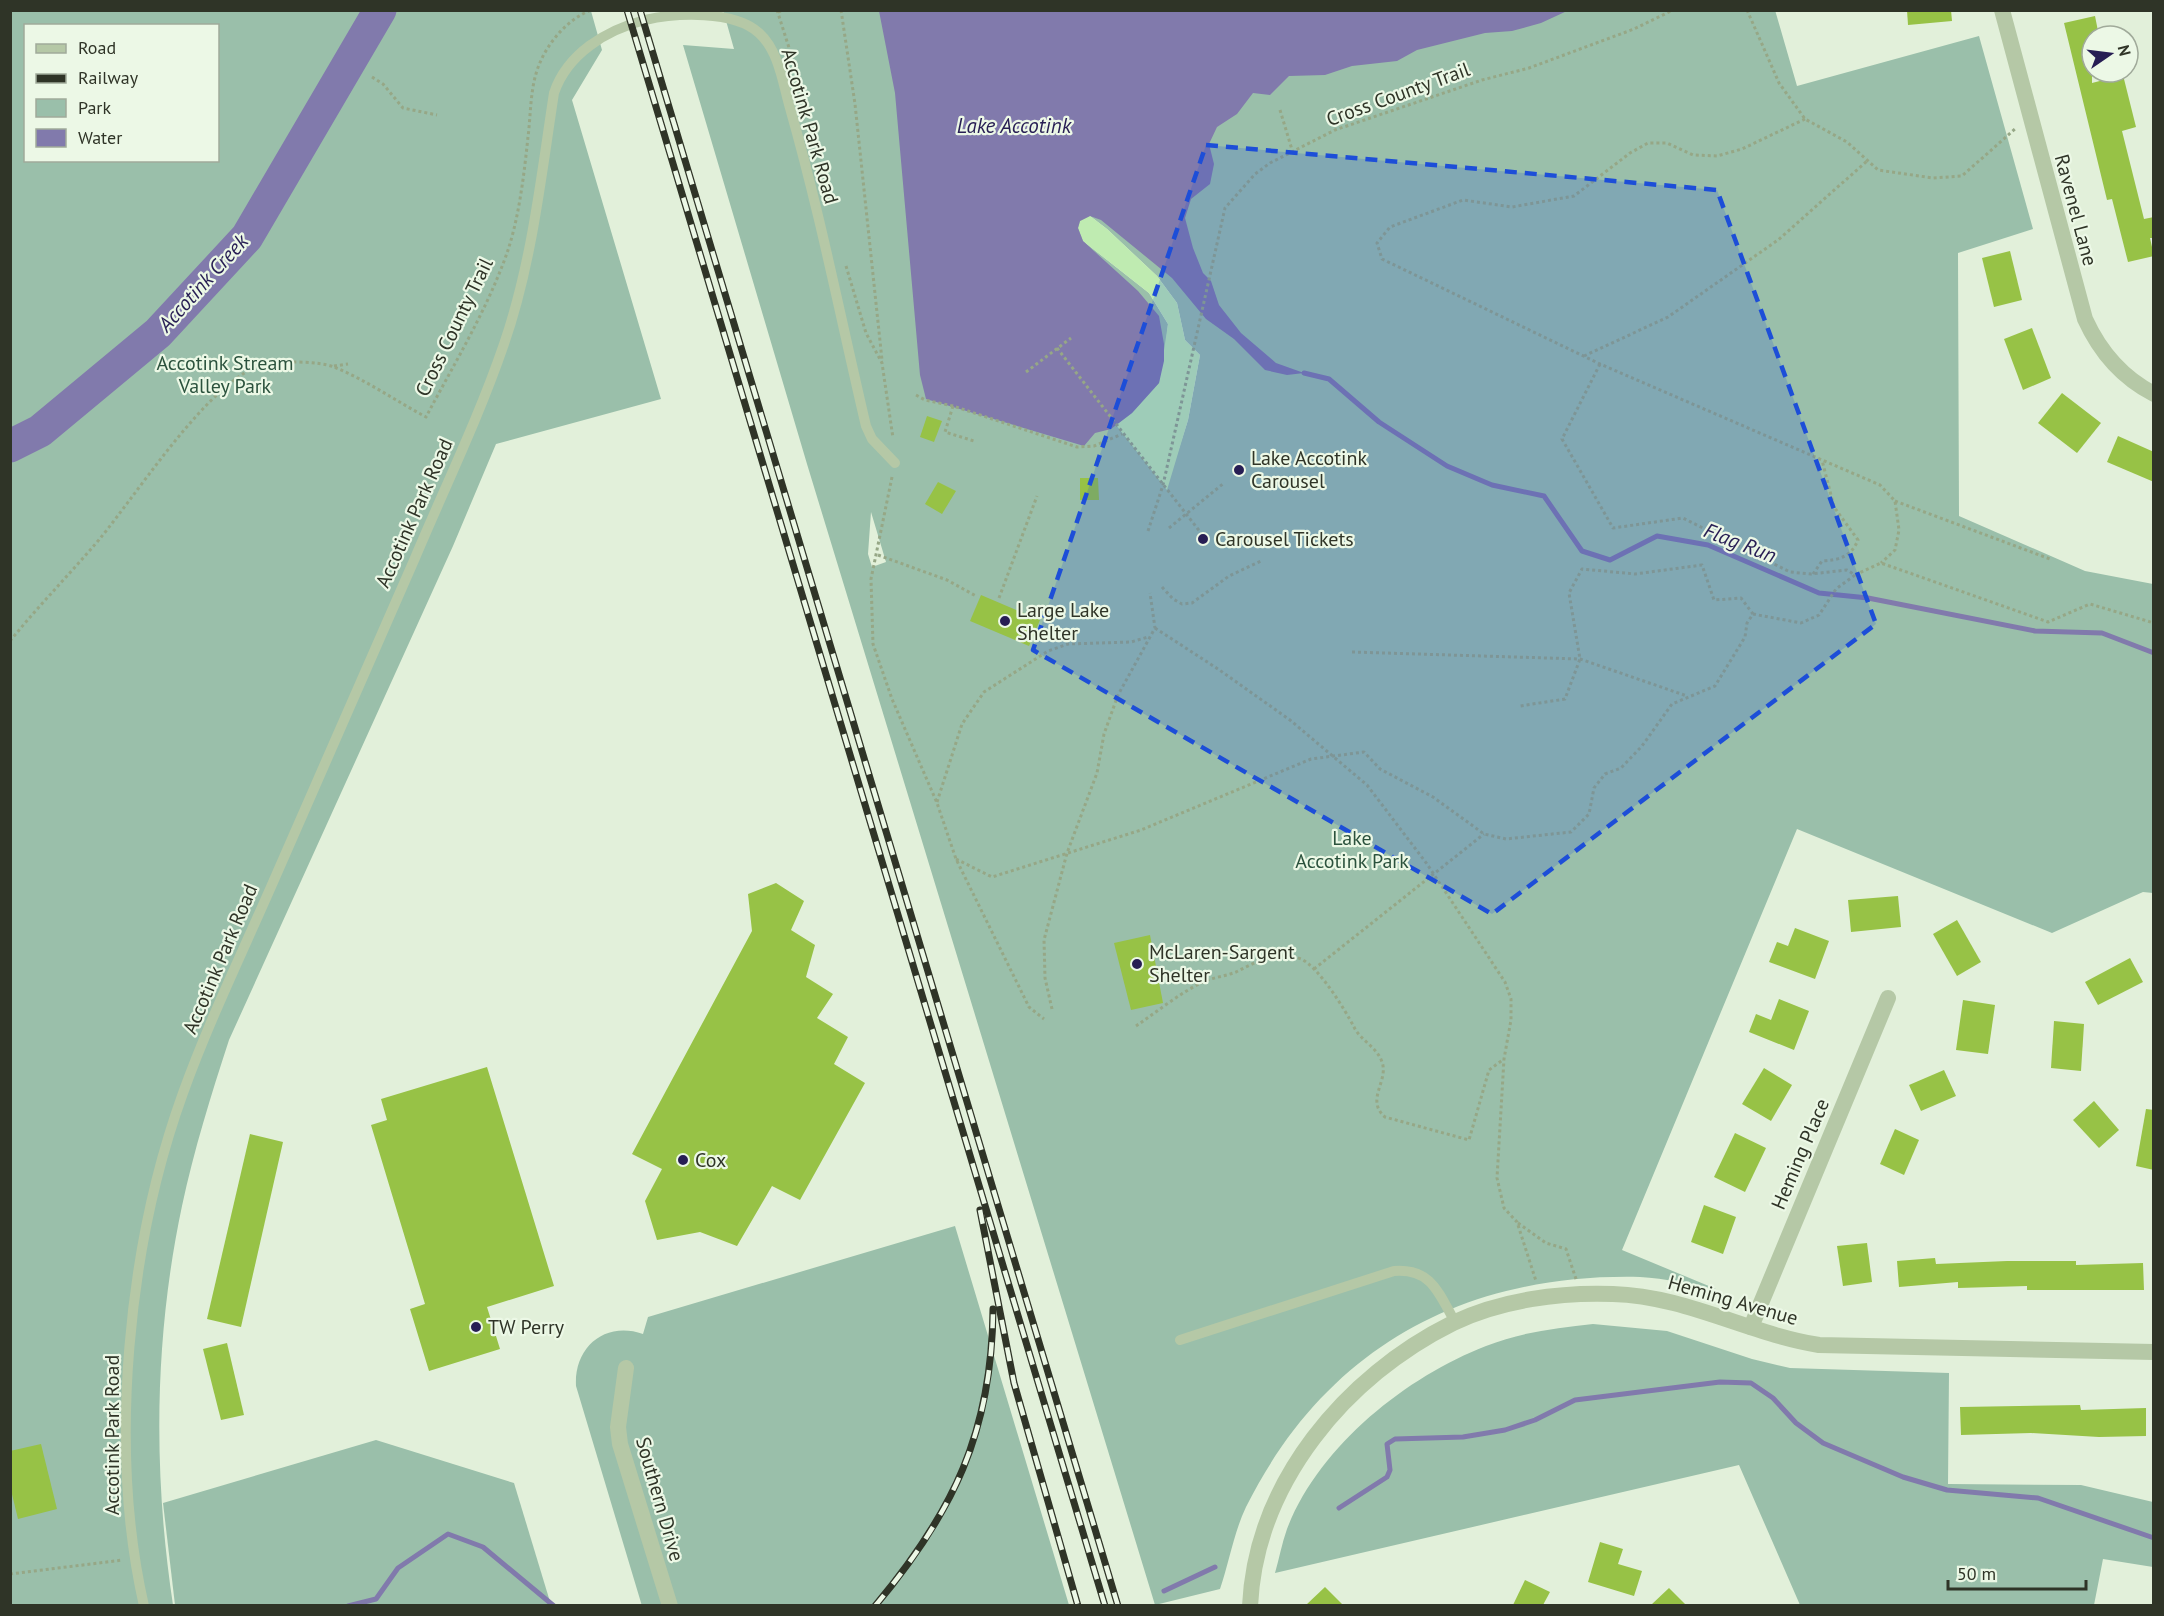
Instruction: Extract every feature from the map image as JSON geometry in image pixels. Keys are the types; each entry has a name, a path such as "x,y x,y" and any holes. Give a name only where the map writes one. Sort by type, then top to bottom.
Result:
{"street":[{"name":"Ravenel Lane","path":"2002,10 2085,319 2106,356 2121,372 2154,394"},
{"name":"Heming Place","path":"1751,1327 1888,998"},
{"name":"Heming Avenue","path":"1250,1605 1253,1576 1270,1519 1294,1468 1318,1432 1351,1394 1404,1350 1455,1322 1517,1302 1581,1294 1614,1294 1666,1300 1782,1339 1819,1345 2154,1352"},
{"name":"Southern Drive","path":"626,1368 618,1427 620,1444 670,1605"}],"lane":[{"name":"Accotink Park Road","path":"144,1605 133,1558 128,1482 128,1416 133,1304 144,1240 166,1145 203,1040 462,448 504,345 531,242 554,93 560,75 568,63 589,46 637,22 668,16 700,14 746,26 759,33 770,47 800,143 866,426 872,439 895,463"},
{"path":"1180,1340 1394,1271 1411,1270 1424,1275 1434,1286 1455,1322"}],"path":[{"name":"Cross County Trail","path":"10,641 43,600 92,549 178,437 238,375 265,364 287,362 332,366 426,417 462,350 507,253 524,168 532,90 539,65 558,33 582,12 591,10"},
{"path":"785,10 778,11 794,63"},
{"path":"841,10 855,104 882,363 893,443"},
{"name":"Cross County Trail","path":"1148,531 1163,485 1197,323 1225,208 1255,174 1270,163 1361,120 1482,80 1529,68 1634,29 1673,10"},
{"path":"1747,10 1779,83 1805,120 1847,142 1878,170 1933,178 1962,176 2011,130 2031,121"},
{"path":"372,77 383,84 403,108 436,115"},
{"path":"1280,110 1293,153"},
{"path":"1805,120 1742,149 1717,156 1693,155 1667,143 1648,143 1574,196 1512,207 1463,200 1390,227 1377,243 1382,259 1600,364 1880,485 1895,501 2050,559"},
{"path":"1584,356 1668,318 1778,240 1868,161"},
{"path":"843,255 866,333 882,363"},
{"path":"1026,372 1071,338"},
{"path":"1057,348 1122,434 1201,532"},
{"path":"332,366 348,364"},
{"path":"1600,364 1562,439 1613,528 1683,518 1790,572 1813,574 1846,570 1855,575"},
{"path":"916,394 925,400 953,406 1077,447 1094,446 1122,434"},
{"path":"953,406 945,432 974,441"},
{"path":"1813,574 1822,561 1836,561 1847,556 1858,540 1834,507 1822,460"},
{"path":"895,463 878,555 871,579 873,644 892,699 936,802 956,859 1029,1007 1044,1019"},
{"path":"1168,528 1224,483"},
{"path":"999,598 1038,496"},
{"path":"1520,706 1565,699 1580,659 1569,593 1582,569 1635,574 1702,565 1714,600 1741,598 1753,614 1801,623 1819,615 1836,589 1855,575 1881,563 1895,550 1899,530 1895,501"},
{"path":"878,555 947,580 976,596"},
{"path":"1162,587 1182,604 1192,603 1229,576 1261,561"},
{"path":"1881,563 2048,622 2090,604 2154,623"},
{"path":"1052,1008 1045,978 1044,940 1067,853 1097,773 1104,734 1118,695 1155,628 1150,593"},
{"path":"956,859 992,878 1141,830 1311,759 1332,754 1364,752 1380,769 1433,797 1484,834 1506,839 1571,832 1589,814 1593,788 1605,774 1621,768 1642,746 1672,704 1715,686 1745,637 1747,623 1753,614"},
{"path":"1155,628 1245,687 1332,754 1380,800 1505,982 1511,999 1511,1020 1504,1059 1497,1178 1504,1208 1517,1222 1546,1243 1566,1249 1581,1294"},
{"path":"936,802 962,724 984,692 1048,651 1068,644 1131,642 1150,636"},
{"path":"1353,652 1580,659 1687,696"},
{"path":"1314,969 1484,834"},
{"path":"1136,1026 1205,982 1233,973 1258,961 1281,956 1302,959 1314,969 1347,1014 1359,1037 1379,1054 1384,1066 1376,1102 1380,1112 1385,1117 1469,1140 1489,1070 1504,1059"},
{"path":"1517,1222 1533,1268 1539,1298"},
{"path":"10,1574 133,1558"}],"highlighted area":[{"path":"1206,145 1717,190 1876,624 1492,914 1033,650"}],"green space":[{"name":"Lake Accotink Park","path":"723,10 1775,10 1797,86 1979,36 2033,229 1958,253 1959,516 2085,571 2153,584 2153,893 2143,892 2052,933 1797,829 1622,1250 1716,1289 1640,1277 1576,1279 1515,1289 1459,1306 1407,1331 1359,1363 1317,1403 1279,1451 1246,1507 1220,1589 1155,1605 807,464 683,45 734,49","holes":["1090,216 1157,276 1177,303 1185,340 1200,355 1188,420 1166,489 1164,361 1168,324 1149,293 1083,241","871,512 886,562 872,567 868,554"]},
{"name":"Accotink Stream Valley Park","path":"10,11 591,11 602,50 572,100 661,399 496,444 453,546 229,1040 203,1123 182,1206 166,1305 162,1355 160,1456 166,1555 173,1605 11,1605"},
{"path":"955,1226 1069,1605 642,1606 576,1386 580,1360 586,1349 594,1340 616,1331 643,1334 648,1317"},
{"path":"1593,1324 1667,1331 1752,1359 1790,1368 1949,1373 1948,1484 2081,1485 2153,1502 2153,1567 2103,1559 2094,1605 1800,1605 1739,1465 1275,1573 1287,1529 1301,1499 1320,1470 1368,1418 1396,1396 1456,1359 1499,1341 1539,1331"},
{"path":"376,1440 514,1483 551,1605 175,1605 163,1503"}],"sand":[{"path":"1090,216 1157,276 1177,303 1185,340 1200,355 1188,420 1167,490 1116,425 1132,413 1159,383 1168,324 1149,293 1083,241 1078,228 1080,221"}],"water":[{"name":"Lake Accotink","path":"879,10 1567,11 1541,23 1512,31 1485,33 1417,50 1397,61 1352,66 1325,75 1289,76 1270,95 1253,93 1237,114 1217,127 1209,144 1214,164 1210,184 1191,199 1185,218 1193,248 1203,273 1211,281 1219,305 1241,333 1276,363 1304,373 1287,375 1265,370 1234,339 1206,319 1172,278 1101,220 1090,216 1080,221 1078,228 1083,241 1138,291 1159,316 1164,344 1164,361 1159,383 1132,413 1111,429 1095,433 1084,446 926,399 920,375 895,93"}],"building":[{"path":"1907,10 1951,10 1952,21 1908,25"},
{"path":"2095,16 2097,24 2080,24 2080,84 2125,84 2136,127 2122,131 2144,219 2154,217 2154,238 2150,238 2154,256 2128,262 2112,199 2107,200 2064,23"},
{"path":"2010,251 2022,300 1994,307 1982,258"},
{"path":"2032,328 2051,378 2023,390 2004,339"},
{"path":"2062,393 2101,423 2077,453 2038,423"},
{"path":"927,416 942,421 934,442 920,437"},
{"path":"2118,436 2154,452 2154,482 2107,462"},
{"path":"1080,478 1098,478 1099,500 1080,500"},
{"path":"938,482 956,491 942,514 925,504"},
{"name":"Large Lake Shelter","path":"981,595 1040,620 1029,646 970,621"},
{"path":"776,883 804,901 791,930 815,945 806,977 833,994 817,1018 848,1037 834,1064 865,1083 800,1200 772,1186 737,1246 700,1232 657,1240 645,1201 662,1169 632,1154 752,931 748,894"},
{"path":"1898,896 1901,927 1851,932 1848,900"},
{"path":"1957,920 1981,962 1957,976 1933,934"},
{"path":"1795,928 1829,941 1815,979 1769,962 1777,942 1788,946"},
{"name":"McLaren-Sargent Shelter","path":"1150,935 1163,1003 1131,1010 1114,943"},
{"path":"2130,958 2143,982 2098,1005 2085,982"},
{"path":"1779,999 1809,1011 1794,1050 1749,1032 1756,1014 1771,1020"},
{"path":"1963,1000 1995,1005 1988,1054 1956,1050"},
{"path":"2054,1021 2084,1024 2081,1071 2051,1068"},
{"path":"487,1067 554,1286 487,1307 500,1349 429,1371 410,1309 425,1304 371,1125 387,1120 381,1099"},
{"path":"1764,1068 1792,1085 1771,1121 1742,1104"},
{"path":"1944,1070 1956,1096 1921,1111 1909,1085"},
{"path":"2094,1101 2119,1130 2099,1148 2073,1120"},
{"path":"2146,1109 2154,1110 2154,1170 2136,1166"},
{"path":"1895,1129 1919,1140 1904,1175 1880,1164"},
{"path":"1735,1133 1766,1148 1745,1192 1714,1177"},
{"path":"250,1134 283,1142 241,1327 207,1319"},
{"path":"1704,1205 1736,1217 1723,1254 1691,1242"},
{"path":"1867,1243 1872,1282 1843,1286 1837,1246"},
{"path":"1935,1258 1936,1264 2007,1261 2076,1261 2076,1265 2143,1263 2144,1290 2027,1290 2027,1286 1958,1288 1958,1282 1899,1287 1897,1261"},
{"path":"227,1343 244,1415 221,1420 203,1349"},
{"path":"2080,1405 2081,1410 2146,1408 2146,1436 2099,1437 2031,1433 1961,1435 1960,1407"},
{"path":"41,1444 57,1509 18,1519 10,1486 10,1451"},
{"path":"1600,1542 1623,1549 1618,1564 1642,1571 1634,1596 1588,1582"},
{"path":"1525,1580 1550,1592 1543,1605 1513,1605"},
{"path":"1325,1587 1343,1605 1306,1605"},
{"path":"1669,1588 1686,1605 1651,1605"}],"waterway":[{"name":"Accotink Creek","path":"10,446 40,431 158,333 247,237 380,10"},
{"name":"Flag Run","path":"1304,373 1329,379 1379,422 1447,466 1492,485 1544,496 1582,551 1610,560 1657,536 1708,545 1819,593 1868,598 2035,631 2102,633 2154,653"},
{"path":"1339,1508 1387,1477 1390,1470 1387,1444 1395,1439 1463,1437 1505,1430 1535,1420 1575,1400 1720,1382 1751,1383 1773,1398 1796,1423 1823,1443 1903,1477 1947,1490 2038,1498 2154,1538"},
{"path":"348,1606 376,1599 398,1568 448,1534 483,1547 554,1606"},
{"path":"1164,1591 1215,1567"}],"railway":[{"path":"627,10 1105,1606"},
{"path":"640,10 1118,1606"},
{"path":"980,1210 1014,1383 1078,1606"},
{"path":"875,1606 926,1538 963,1469 976,1433 985,1394 991,1353 993,1309"}],"place":[{"name":"Lake Accotink Carousel","path":"1239,470"},
{"name":"Carousel Tickets","path":"1203,539"},
{"name":"Large Lake Shelter","path":"1005,621"},
{"name":"McLaren-Sargent Shelter","path":"1137,964"},
{"name":"Cox","path":"683,1160"},
{"name":"TW Perry","path":"476,1327"}]}
